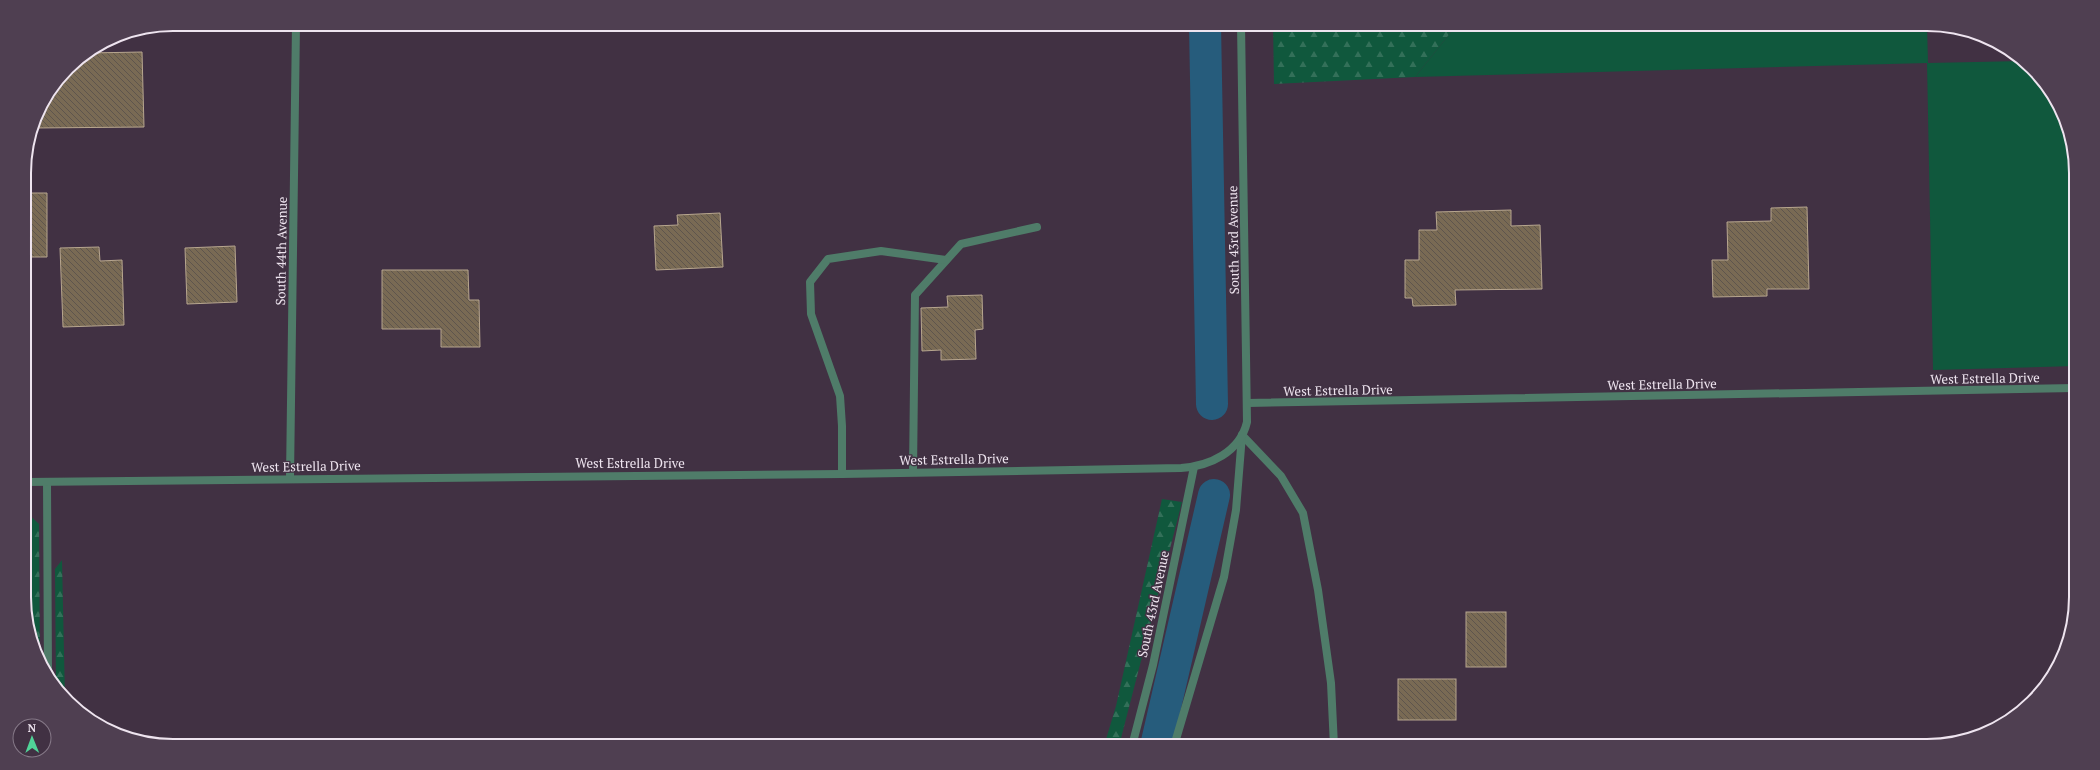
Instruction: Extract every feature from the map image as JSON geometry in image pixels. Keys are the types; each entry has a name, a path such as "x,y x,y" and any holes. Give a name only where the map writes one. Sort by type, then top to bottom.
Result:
{"street":[{"name":"South 44th Avenue","path":"290,478 296,31"},
{"name":"South 43rd Avenue","path":"1231,450 1242,435 1247,422 1248,403 1241,31"},
{"path":"913,472 915,295 961,244 1037,227"},
{"path":"842,474 842,426 840,396 811,314 810,282 828,259 881,251 946,260"},
{"name":"West Estrella Drive","path":"1248,403 2069,388"},
{"path":"1176,739 1224,577 1236,504 1242,435"},
{"path":"1242,435 1281,476 1303,513 1318,590 1331,683 1334,739"},
{"name":"West Estrella Drive","path":"31,482 290,478 842,474 1194,467 1217,460 1231,450"},
{"name":"South 43rd Avenue","path":"1134,739 1153,665 1194,467"},
{"path":"47,482 48,664"}],"green space":[{"path":"1273,31 1452,31 1415,77 1274,84"},
{"path":"1452,31 1927,31 1928,63 2015,61 2028,72 2040,86 2050,102 2058,118 2068,154 2069,366 1933,370 1927,63 1415,77"},
{"path":"1162,499 1182,502 1121,739 1106,739 1116,706"},
{"path":"31,517 39,524 40,646 31,607"},
{"path":"62,560 65,690 56,677 55,569"}],"building":[{"path":"142,52 144,127 39,128 50,102 60,86 72,72 97,53"},
{"path":"31,193 47,193 47,257 31,257"},
{"path":"1807,207 1809,289 1767,289 1767,296 1713,297 1712,260 1728,260 1727,222 1771,221 1771,208"},
{"path":"1511,210 1511,226 1540,225 1542,289 1455,290 1456,305 1413,306 1412,298 1405,298 1405,260 1419,260 1419,230 1437,230 1436,212"},
{"path":"720,213 723,267 656,270 654,226 678,225 677,215"},
{"path":"235,246 237,302 187,304 185,248"},
{"path":"99,247 100,261 122,260 124,325 63,327 60,248"},
{"path":"382,270 468,270 469,300 479,300 480,347 441,347 441,329 382,329"},
{"path":"982,295 983,329 975,330 976,359 941,360 941,350 922,351 921,308 948,307 947,296"},
{"path":"1466,612 1506,612 1506,667 1466,667"},
{"path":"1398,679 1456,679 1456,720 1398,720"}],"waterway":[{"path":"1205,31 1212,404"},
{"path":"1158,739 1214,495"}]}
